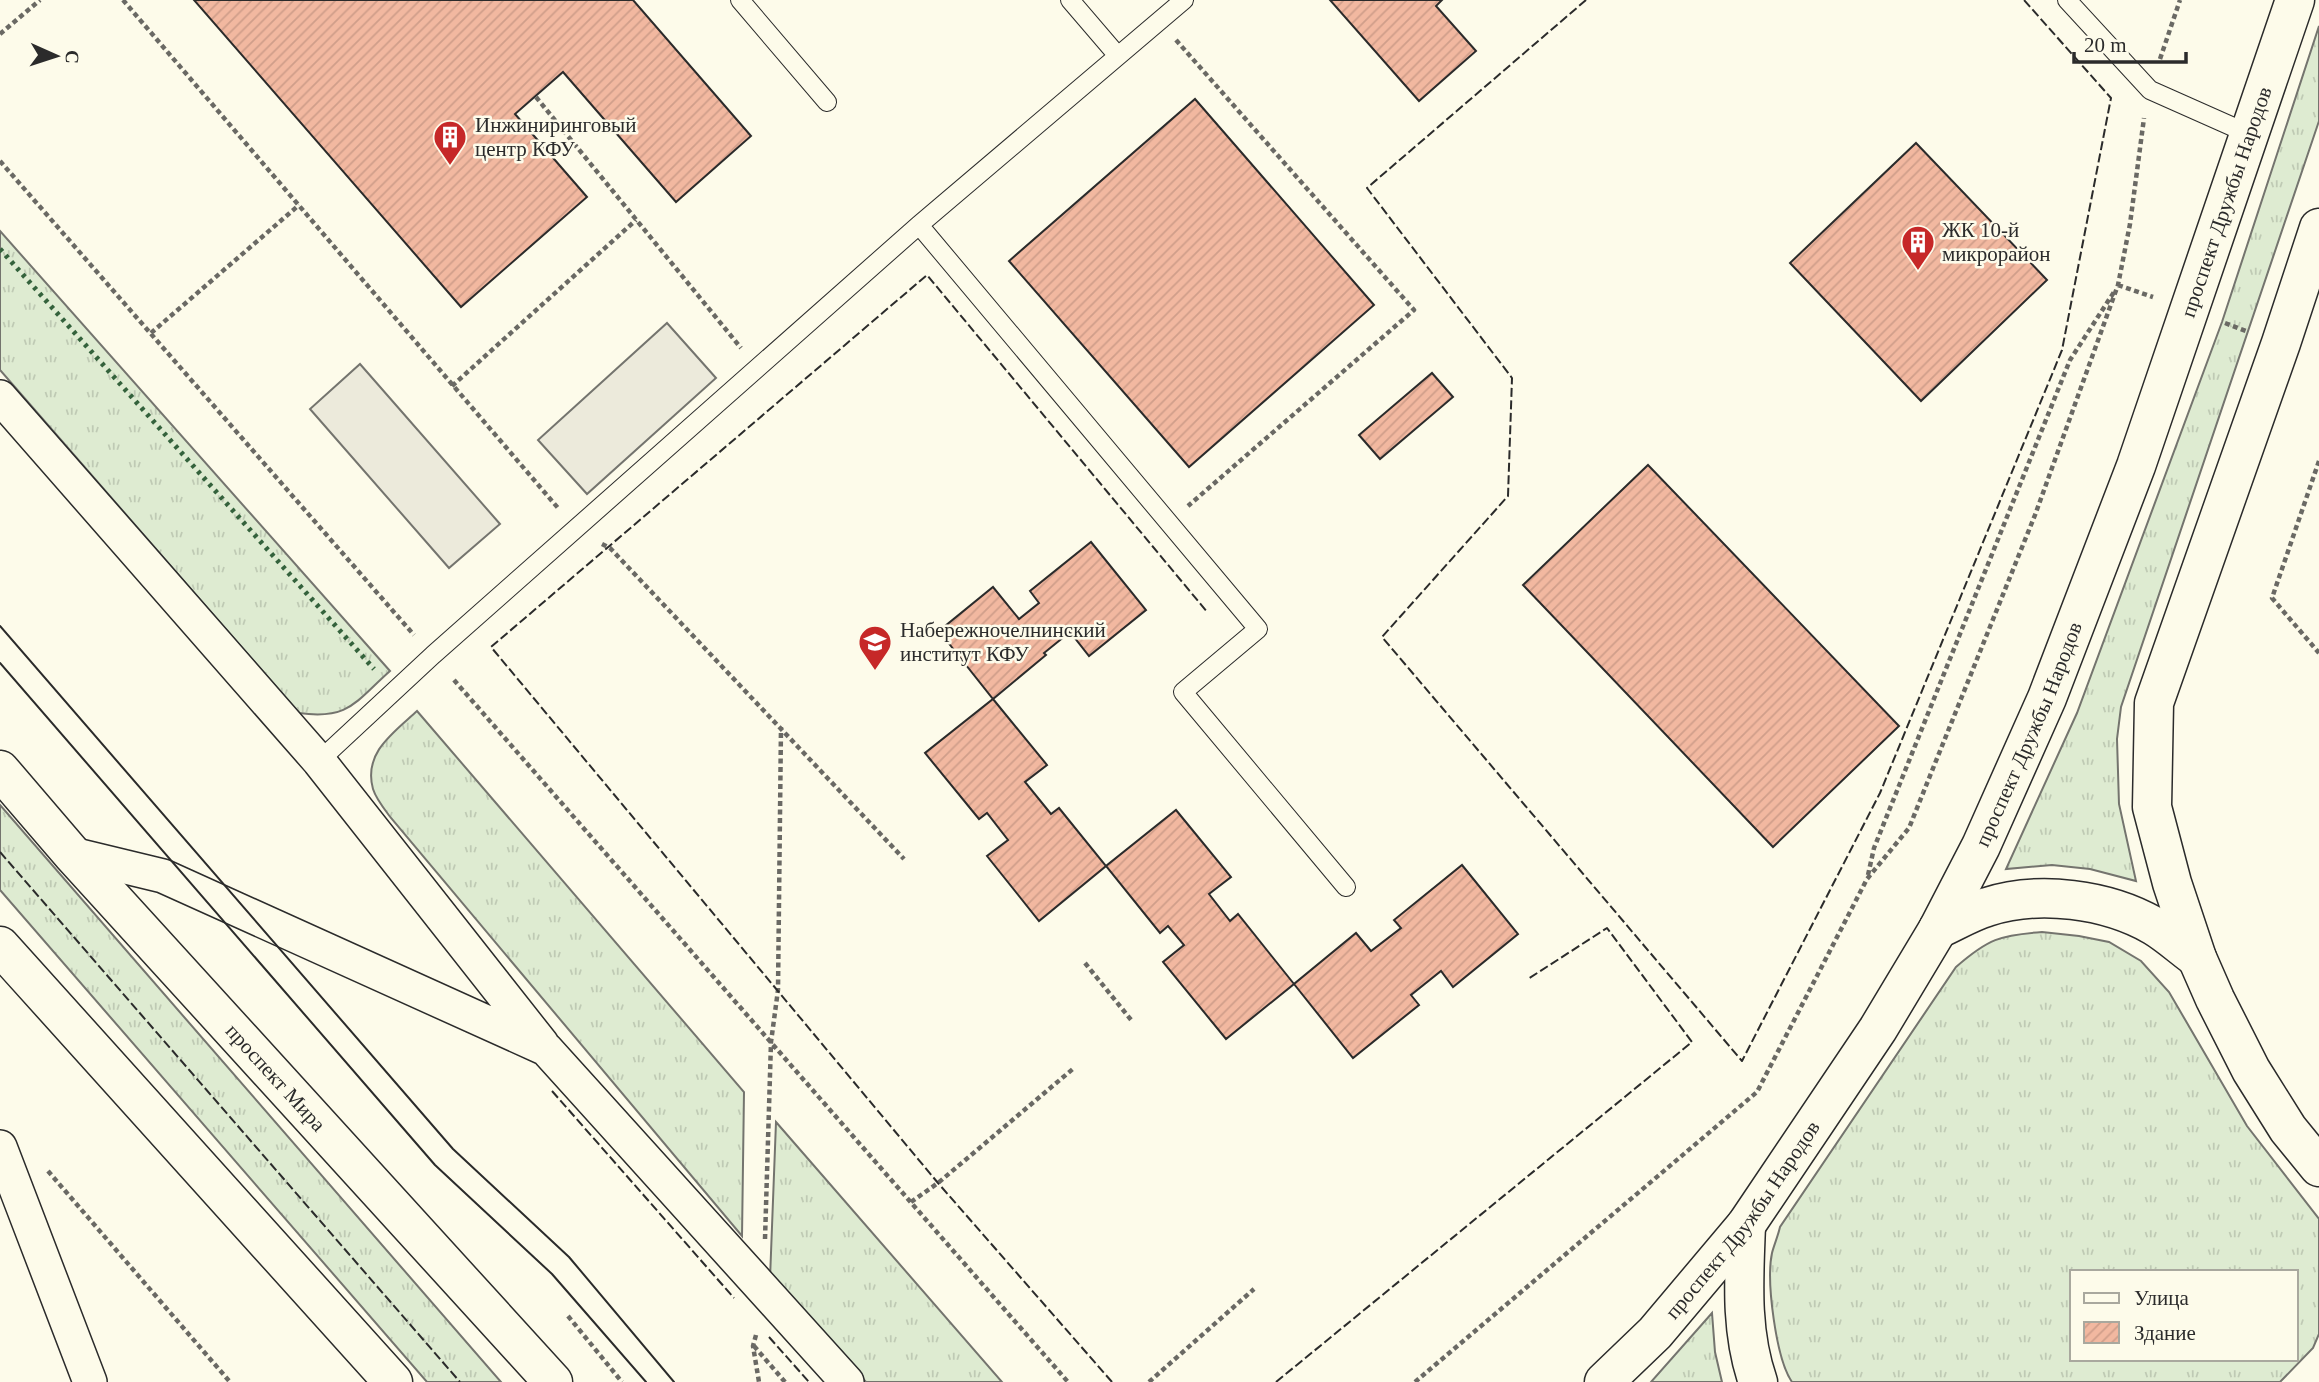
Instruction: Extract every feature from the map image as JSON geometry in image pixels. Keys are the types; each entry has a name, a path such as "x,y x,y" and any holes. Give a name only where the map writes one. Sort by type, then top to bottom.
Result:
{"main road":[{"name":"проспект Дружбы Народов","path":"1604,1382 1655,1334 1746,1225 1878,1029 1938,929 1981,846 2052,685 2136,466 2295,0"},
{"path":"2319,228 2154,703 2152,807 2172,883 2214,999 2251,1070 2288,1129 2319,1167"},
{"name":"проспект Мира","path":"0,770 72,854 553,1382"},
{"path":"1938,929 1987,907 2031,898 2076,901 2119,909 2155,926 2197,958"},
{"path":"0,946 393,1382"},
{"path":"1746,1225 1743,1306 1758,1382"}],"street":[{"path":"0,397 319,761 546,1049 847,1382"},
{"path":"72,854 163,876 546,1049"},
{"path":"12,1163 90,1382"}],"lane":[{"path":"740,0 827,102"},
{"path":"1070,0 1118,56"},
{"path":"319,761 433,655 919,225 1184,0"},
{"path":"2067,0 2150,90 2249,134"},
{"path":"919,225 1258,629 1183,692 1346,887"}],"path":[{"path":"0,34 40,0"},
{"path":"123,0 575,529 610,548 904,859"},
{"path":"2159,60 2180,0"},
{"path":"1159,21 1414,310 1168,523"},
{"path":"536,96 758,368"},
{"path":"1415,1382 1757,1092 1867,879 1909,828 2035,515 2118,285 2130,224 2145,105"},
{"path":"0,160 414,635"},
{"path":"151,333 299,205"},
{"path":"452,386 636,220"},
{"path":"2118,285 2158,299"},
{"path":"1867,879 1874,848 2070,360 2118,285"},
{"path":"2222,322 2247,331"},
{"path":"2319,461 2272,598 2319,653"},
{"path":"454,680 1068,1382"},
{"path":"759,1382 753,1346 764,1291 771,1042 778,990 781,727"},
{"path":"1085,963 1132,1021"},
{"path":"911,1202 938,1183 1074,1068"},
{"path":"12,1163 50,1172 230,1382"},
{"path":"1149,1382 1254,1289"},
{"path":"568,1316 622,1382"},
{"path":"753,1346 785,1382"}],"green space":[{"path":"2319,26 2319,121 2121,707 2117,739 2119,804 2136,881 2090,869 2052,865 2006,869 2077,713 2222,322"},
{"path":"0,231 390,671 359,700 341,711 329,714 299,713 0,370"},
{"path":"417,711 744,1092 742,1236 378,800 371,776 376,754 390,736"},
{"path":"0,805 501,1382 427,1382 0,890"},
{"path":"2042,932 2079,936 2109,942 2141,961 2169,992 2247,1126 2319,1219 2319,1334 2313,1348 2280,1382 1792,1382 1781,1356 1771,1300 1770,1266 1780,1227 1956,967 1986,944 2005,937"},
{"path":"776,1122 1002,1382 866,1382 770,1279"},
{"path":"1712,1313 1715,1352 1722,1382 1651,1382"}],"shaded area":[{"path":"667,323 716,378 587,494 538,440"},
{"path":"360,364 500,524 449,568 310,409"}],"building":[{"name":"Инжиниринговый центр КФУ","path":"194,0 633,0 751,136 676,202 563,72 515,114 587,197 461,307"},
{"path":"1330,0 1442,0 1436,6 1476,51 1419,101"},
{"path":"1195,99 1374,305 1189,467 1009,261"},
{"name":"ЖК 10-й микрорайон","path":"1916,143 2047,280 1921,401 1790,263"},
{"path":"1432,373 1453,397 1380,459 1359,435"},
{"path":"1648,465 1899,726 1773,847 1523,585"},
{"path":"1091,542 1146,610 1089,656 1070,632 993,699 939,631 993,587 1019,619 1039,603 1030,591"},
{"path":"993,699 1047,765 1025,782 1051,814 1059,808 1106,866 1039,921 987,856 1008,840 987,813 979,819 925,753"},
{"path":"1176,810 1231,877 1209,894 1230,921 1238,914 1294,984 1226,1039 1163,962 1184,945 1168,926 1160,933 1106,866"},
{"path":"1462,865 1518,934 1453,987 1441,971 1411,995 1419,1005 1353,1058 1294,984 1356,933 1371,951 1401,928 1394,920"}],"tram line":[{"path":"0,626 453,1149 569,1257 674,1382"},
{"path":"0,663 435,1165 552,1274 646,1382"}],"hedge":[{"path":"0,249 374,669"}],"fence":[{"path":"1586,0 1367,188 1512,378 1508,496 1382,637 1742,1061 1880,793 2062,350 2111,98 2024,0"},
{"path":"1112,1382 938,1183 491,647 927,275 1208,613"},
{"path":"0,852 460,1382"},
{"path":"1276,1382 1692,1042 1607,928 1528,979"},
{"path":"552,1091 734,1298"},
{"path":"769,1337 809,1382"}],"place":[{"name":"Инжиниринговый центр КФУ","path":"450,167"},
{"name":"ЖК 10-й микрорайон","path":"1918,272"},
{"name":"Набережночелнинский институт КФУ","path":"875,672"}]}
